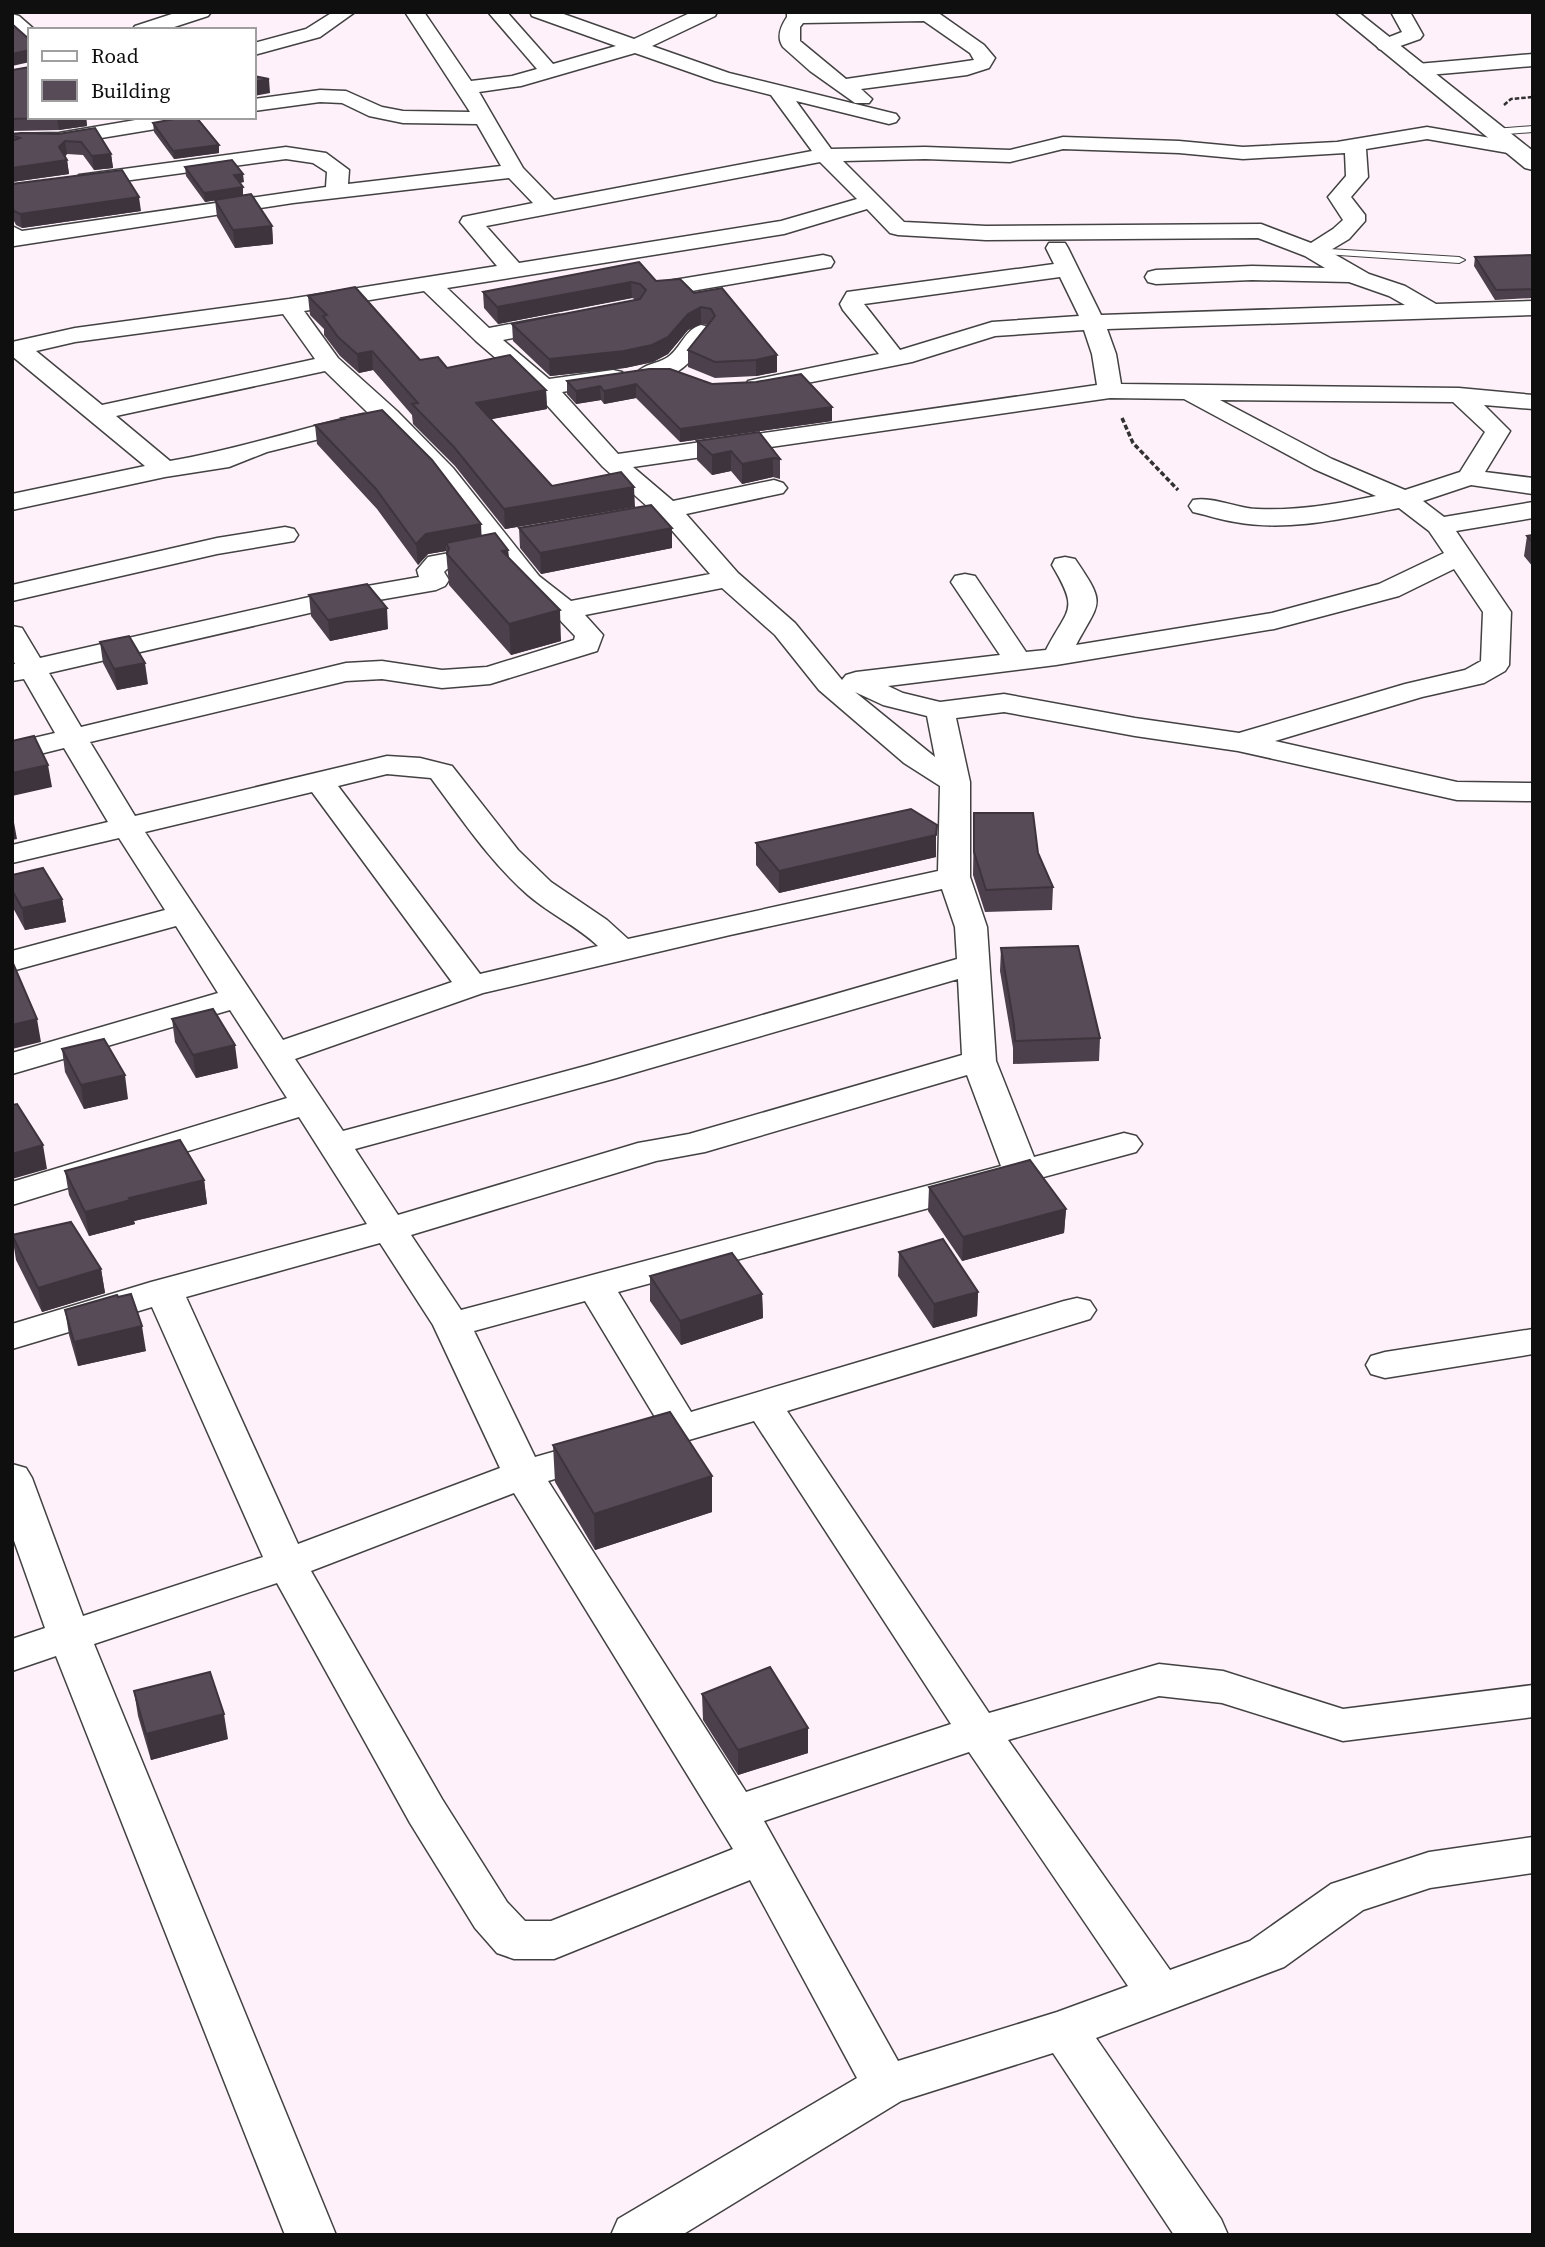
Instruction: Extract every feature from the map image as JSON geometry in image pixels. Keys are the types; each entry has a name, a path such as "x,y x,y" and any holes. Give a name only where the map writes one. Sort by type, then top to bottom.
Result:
{"street":[{"path":"149,28 201,12"},
{"path":"256,48 313,33 346,12"},
{"path":"414,12 466,88 513,171 549,207"},
{"path":"497,12 548,70"},
{"path":"540,12 722,77 889,118"},
{"path":"466,88 514,82 636,46 708,12"},
{"path":"1345,12 1533,163"},
{"path":"1386,45 1413,35 1400,12"},
{"path":"843,85 967,69 982,64 985,58 977,49 932,16 922,13 796,15 790,27 790,43 843,85 889,118 925,153"},
{"path":"12,20 28,33"},
{"path":"1417,70 1533,60"},
{"path":"780,93 825,156 892,225 905,230 1050,234 1261,231 1313,251 1354,275 1397,291 1433,312"},
{"path":"256,105 320,96 346,97 376,112 403,117 483,118"},
{"path":"16,140 72,119"},
{"path":"16,140 59,139 180,119"},
{"path":"514,271 471,222 825,156 925,153 1010,156 1063,143 1179,147 1236,153 1355,146 1396,136 1427,133 1514,148"},
{"path":"59,139 87,180"},
{"path":"1313,251 1341,234 1354,221 1354,215 1339,197 1357,177 1355,146"},
{"path":"62,184 286,153 320,157 338,170 337,191"},
{"path":"12,233 14,239 337,191 513,171"},
{"path":"15,348 75,335 289,306 784,227 869,202"},
{"path":"784,227 823,262 855,297"},
{"path":"1131,232 1180,321"},
{"path":"1050,234 1092,322 1109,374 1110,391"},
{"path":"674,287 823,262"},
{"path":"855,297 1067,269"},
{"path":"1156,277 1252,272 1354,275"},
{"path":"428,282 484,336 544,387 612,462 669,511 728,579 843,683 914,757 955,782"},
{"path":"855,297 852,304 855,310 894,358"},
{"path":"12,752 346,672 382,670 442,679 490,675 587,645 589,635 566,610 529,582 509,543 388,416 330,363 289,306"},
{"path":"731,388 756,386 894,358 992,329 1092,322 1533,308"},
{"path":"484,336 584,317"},
{"path":"544,387 671,368 682,360 701,332"},
{"path":"15,348 165,469"},
{"path":"97,413 330,363"},
{"path":"649,373 674,373 687,378"},
{"path":"612,462 1110,391 1459,395 1533,402"},
{"path":"1185,392 1244,420 1323,464 1404,499 1439,526 1497,612 1495,665 1474,677 1415,690 1238,743"},
{"path":"1459,395 1498,431 1469,477"},
{"path":"12,502 165,469 229,459 258,447 388,416"},
{"path":"1202,506 1238,515 1336,512 1404,499 1469,477 1533,486"},
{"path":"630,518 774,488"},
{"path":"1439,526 1533,510"},
{"path":"12,593 217,546 285,535"},
{"path":"22,671 327,601 426,584 435,580 430,570 438,563 509,543"},
{"path":"843,683 1056,657 1275,621 1389,590 1460,556"},
{"path":"1056,657 1062,642 1082,615 1085,604 1082,590 1065,565"},
{"path":"566,610 728,579"},
{"path":"965,582 1018,661"},
{"path":"12,634 22,671 73,737 127,827 452,1325 523,1474 762,1856 886,2085"},
{"path":"1004,703 1004,684 1018,661"},
{"path":"843,683 940,711 1004,703 1238,743 1457,791 1533,792"},
{"path":"940,711 955,782 954,877 971,927 979,1061 1021,1171"},
{"path":"12,854 387,765 420,766 441,772 507,857 540,889 596,927 620,950"},
{"path":"318,781 471,986"},
{"path":"276,1054 471,986 620,950 954,877"},
{"path":"12,961 184,915"},
{"path":"334,1144 601,1072 972,965"},
{"path":"12,1064 239,997"},
{"path":"12,1337 164,1290 651,1152 693,1144 979,1061"},
{"path":"12,1194 308,1103"},
{"path":"452,1325 1124,1144"},
{"path":"595,1286 682,1429"},
{"path":"164,1290 287,1564 426,1811 491,1915 514,1940 554,1940 762,1856"},
{"path":"12,1655 179,1602 287,1564 523,1474 764,1405 1077,1310"},
{"path":"1385,1365 1533,1342"},
{"path":"764,1405 979,1732 1161,1995"},
{"path":"12,1478 69,1635 311,2235"},
{"path":"736,1813 979,1732 1159,1680 1223,1687 1343,1725 1533,1702"},
{"path":"636,2235 886,2085 1064,2029 1267,1954 1348,1897 1429,1870 1533,1855"},
{"path":"1064,2029 1203,2235"}],"lane":[{"path":"1494,132 1533,129"},
{"path":"1313,251 1460,260"}],"path":[{"path":"1110,391 1132,443 1172,486 1202,506"}],"building":[{"path":"12,24 28,38 28,50 12,54"},
{"path":"28,67 28,118 12,119 12,70"},
{"path":"256,76 269,79 256,82"},
{"path":"198,119 219,145 173,151 153,123"},
{"path":"95,128 111,154 92,156 81,142 65,141 59,147 67,160 12,168 12,141 20,138 12,135 58,134"},
{"path":"232,160 243,174 234,175 243,187 204,193 185,167"},
{"path":"122,170 139,197 20,214 12,207 12,184"},
{"path":"251,194 272,226 233,230 215,200"},
{"path":"1533,255 1533,289 1496,290 1475,257"},
{"path":"639,262 656,281 680,279 694,293 722,288 777,355 756,360 715,362 688,350 715,316 711,309 701,307 688,314 668,337 652,345 624,351 549,359 512,324 640,299 646,290 640,284 631,282 497,307 483,292"},
{"path":"355,287 420,360 438,357 447,368 510,355 546,390 476,403 552,486 621,472 634,487 504,509 454,447 412,404 418,403 372,351 357,354 338,337 323,316 327,315 308,296"},
{"path":"649,369 670,369 712,384 756,382 801,374 832,407 680,429 636,384 604,391 600,386 576,391 567,381"},
{"path":"382,410 432,460 481,524 426,534 416,544 376,489 315,425"},
{"path":"759,432 780,459 742,464 731,451 712,455 697,441"},
{"path":"651,505 672,528 540,553 519,528"},
{"path":"495,533 508,550 502,551 560,610 509,624 447,554 449,548 446,543"},
{"path":"367,584 387,608 328,620 309,595"},
{"path":"129,636 145,663 114,669 100,642"},
{"path":"34,736 48,765 12,773 12,741"},
{"path":"911,809 937,825 936,835 779,871 756,843"},
{"path":"974,813 1033,813 1038,853 1053,887 986,890 974,852"},
{"path":"43,868 62,899 22,908 12,890 12,875"},
{"path":"1078,946 1100,1038 1015,1041 1001,948"},
{"path":"12,961 37,1019 12,1025"},
{"path":"213,1009 235,1045 193,1055 172,1019"},
{"path":"104,1039 125,1075 81,1085 62,1049"},
{"path":"17,1104 43,1145 12,1154 12,1105"},
{"path":"180,1140 204,1180 85,1212 65,1171"},
{"path":"1030,1160 1066,1209 963,1237 929,1187"},
{"path":"71,1222 101,1269 38,1288 12,1235"},
{"path":"943,1239 978,1292 934,1304 899,1252"},
{"path":"732,1253 762,1294 680,1321 650,1276"},
{"path":"131,1294 142,1326 74,1342 65,1310 117,1295"},
{"path":"670,1412 712,1476 594,1514 553,1445"},
{"path":"770,1667 808,1728 738,1750 702,1694"},
{"path":"210,1672 224,1714 146,1734 134,1691"}]}
